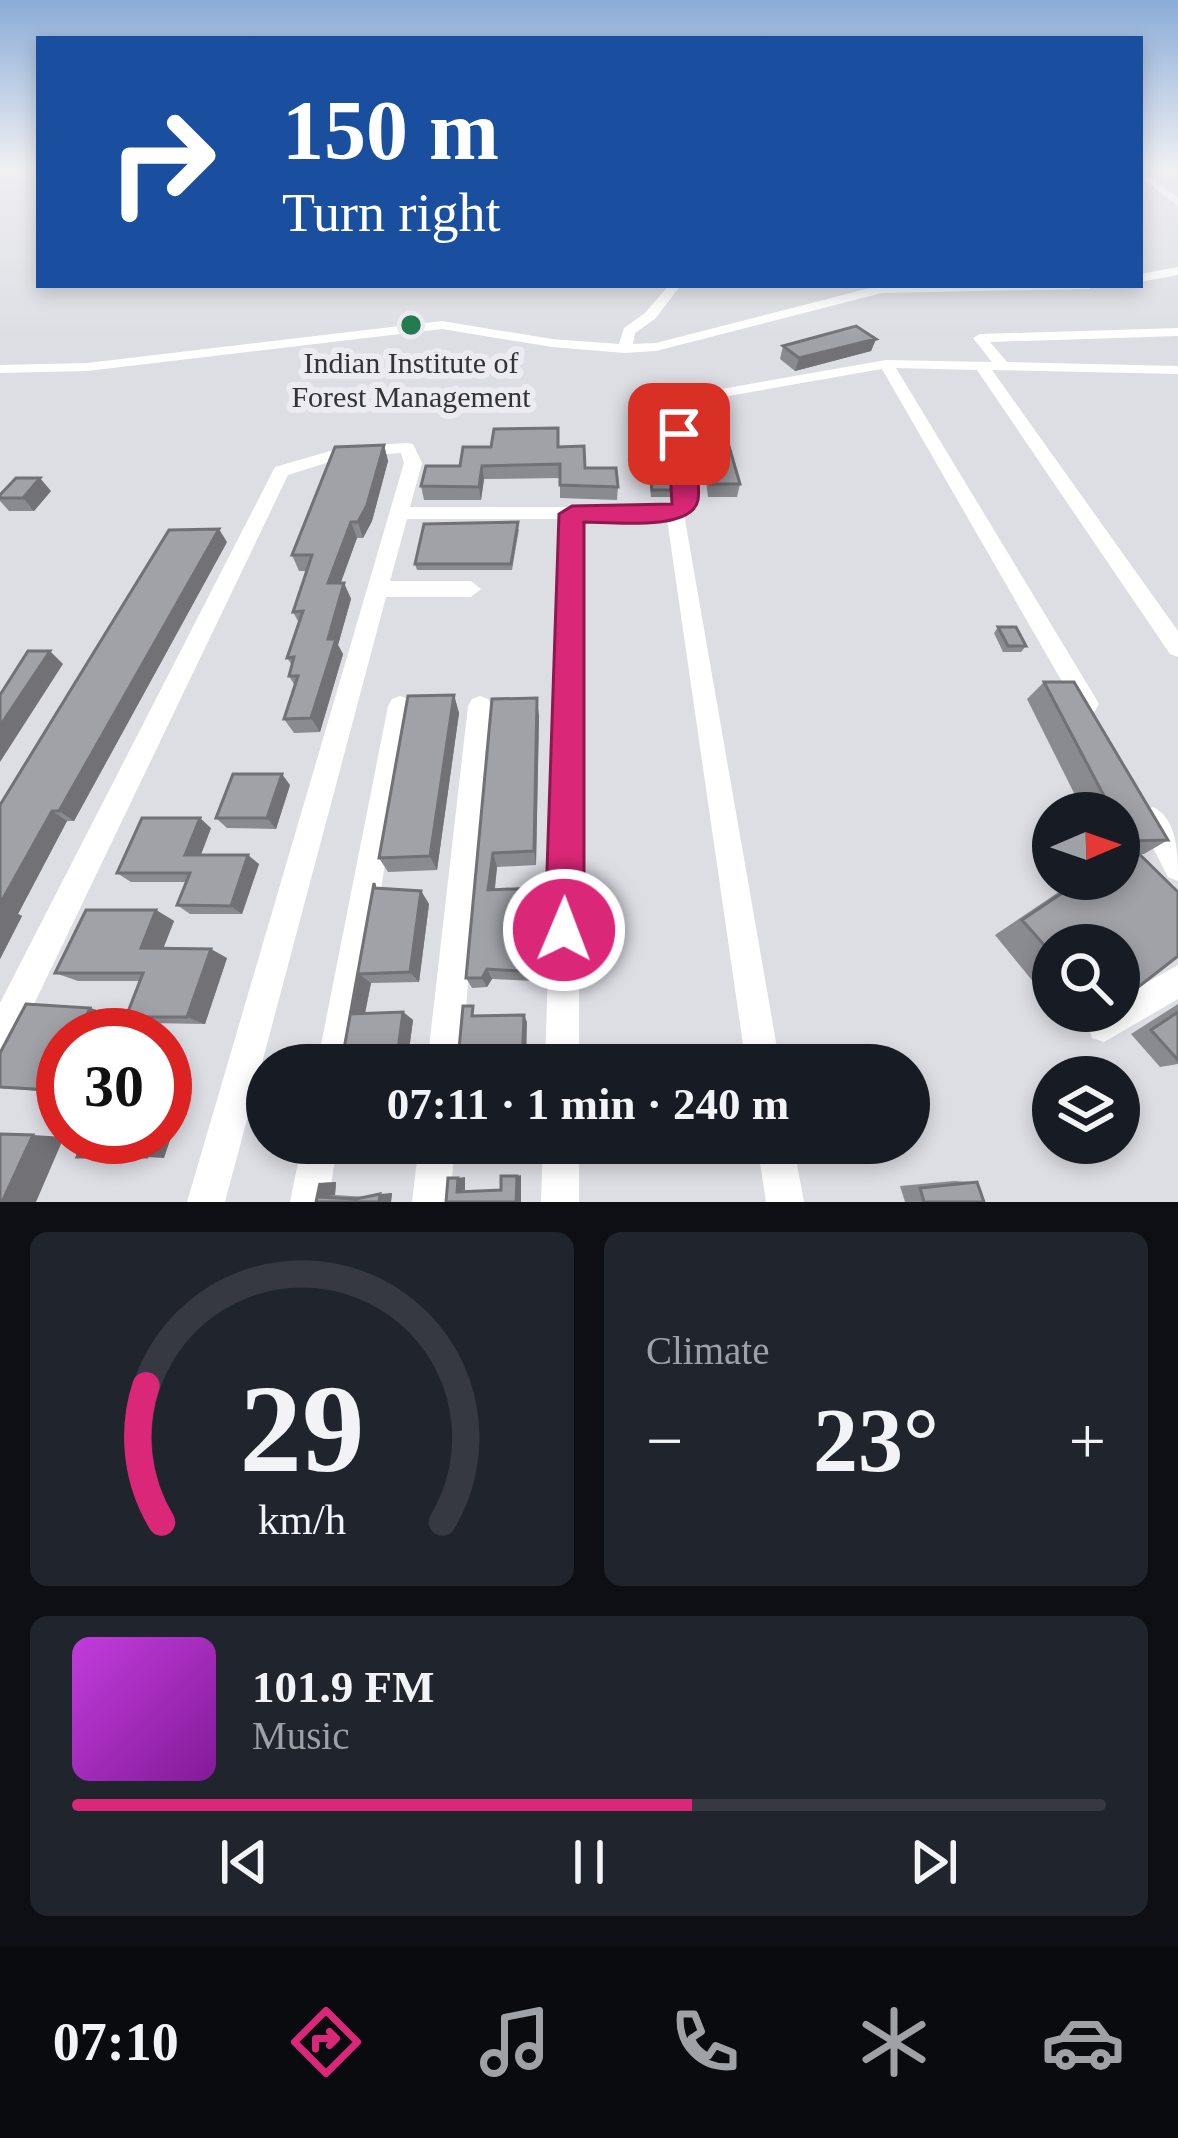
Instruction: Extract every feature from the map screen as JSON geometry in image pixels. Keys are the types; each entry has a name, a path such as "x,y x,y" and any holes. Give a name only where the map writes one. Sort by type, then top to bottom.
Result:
{"street":[{"path":"1143,278 1178,272"},
{"path":"625,349 629,331 650,316 673,288"},
{"path":"0,369 87,367 442,325 625,349 656,346 876,288"},
{"path":"1178,332 980,338 991,364 1178,648"},
{"path":"886,364 1097,722"},
{"path":"400,513 675,513 686,500 675,400 886,364 1178,370"},
{"path":"5,1018 280,471 344,452 407,448 413,463 400,513 206,1202"},
{"path":"675,513 760,1044"},
{"path":"562,1044 572,514"},
{"path":"378,589 471,589"},
{"path":"338,1044 400,706"},
{"path":"446,1044 480,706"},
{"path":"1142,802 1178,867"},
{"path":"1140,1004 1178,981"},
{"path":"309,1202 316,1164"},
{"path":"431,1202 435,1164"},
{"path":"560,1202 561,1164"},
{"path":"778,1164 784,1202"}],"building":[{"path":"856,326 876,339 799,358 783,346"},
{"path":"700,405 717,405 740,484 710,484"},
{"path":"647,411 663,411 673,490 652,490"},
{"path":"558,428 558,447 584,446 585,468 616,468 618,487 560,485 560,464 482,466 479,487 421,486 426,466 460,466 463,447 491,447 494,429"},
{"path":"384,445 367,505 358,522 351,522 328,583 344,583 328,639 336,639 311,718 284,719 298,676 289,676 294,657 287,658 303,611 293,612 312,555 292,555 335,447"},
{"path":"16,478 40,478 23,498 0,498 0,495"},
{"path":"518,522 511,564 415,564 424,524"},
{"path":"219,529 59,811 52,811 0,904 0,805 169,530"},
{"path":"998,627 1016,627 1026,646 1008,646"},
{"path":"28,651 50,651 0,726 0,695"},
{"path":"1044,682 1074,682 1139,792 1102,792"},
{"path":"454,695 430,856 379,858 408,696"},
{"path":"537,698 534,851 493,853 488,890 535,888 533,972 487,969 482,978 466,978 492,699"},
{"path":"233,774 282,774 267,818 216,818"},
{"path":"1140,793 1168,840 1140,841"},
{"path":"142,818 200,818 185,855 248,855 231,906 177,905 190,873 117,873"},
{"path":"1140,855 1178,892 1178,956 1140,986 1140,924 1032,924 1032,931 1022,920 1052,900 1140,900"},
{"path":"374,883 375,888 421,891 410,972 359,974 351,1014 403,1012 399,1044 345,1044"},
{"path":"86,910 156,910 141,948 211,949 190,1008 129,1008 143,973 55,973"},
{"path":"26,1004 90,1008 36,1008 36,1089 0,1087 0,1053"},
{"path":"463,1006 473,1006 472,1016 524,1015 523,1044 459,1044"},
{"path":"1178,1012 1178,1060 1151,1030"},
{"path":"0,1134 33,1135 2,1202 0,1202"},
{"path":"501,1176 517,1176 516,1202 446,1202 448,1178 458,1178 457,1192 501,1190"},
{"path":"977,1182 984,1202 924,1202 920,1188"},
{"path":"320,1183 319,1197 356,1199 380,1194 379,1202 316,1202"}],"place":[{"name":"Indian Institute of Forest Management","path":"411,325"}],"route":[{"path":"564,930 572,514 675,513 682,509 686,500 679,434"}]}
